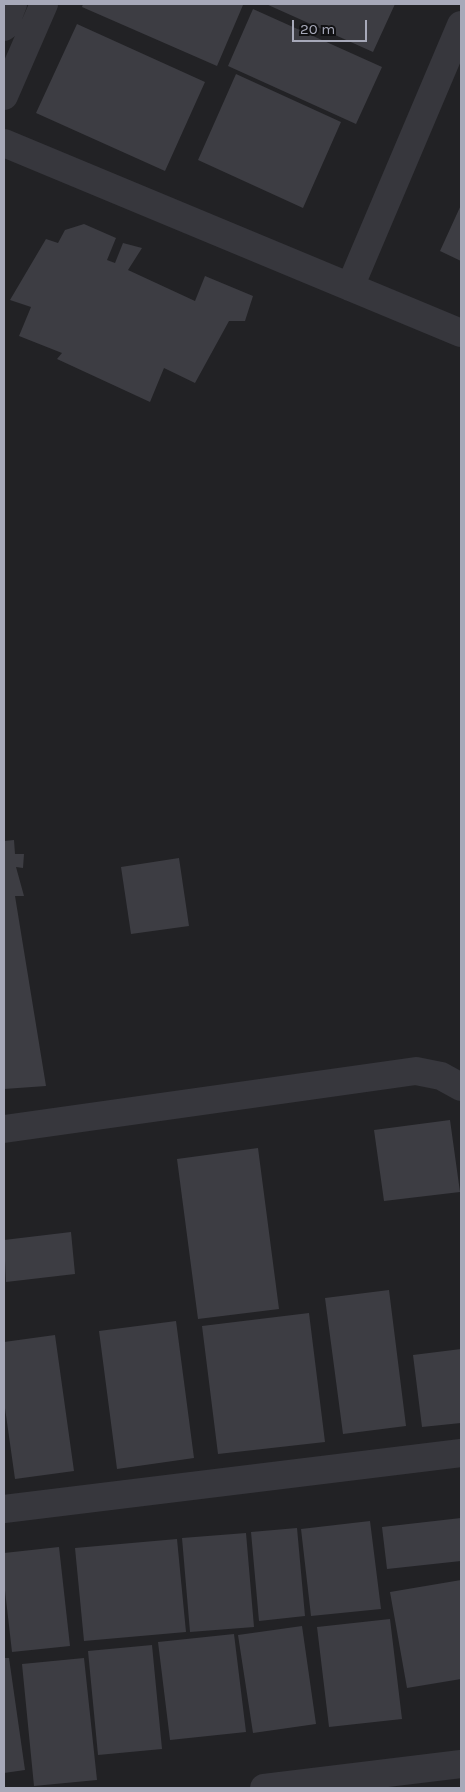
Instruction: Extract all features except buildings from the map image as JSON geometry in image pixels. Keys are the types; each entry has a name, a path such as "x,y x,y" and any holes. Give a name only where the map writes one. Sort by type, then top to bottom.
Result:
{"street":[{"path":"4,27 13,4"},
{"path":"4,96 44,4"},
{"path":"350,287 461,25"},
{"path":"4,143 461,333"},
{"path":"4,1129 416,1071 441,1076 461,1087"},
{"path":"4,1509 461,1453"},
{"path":"264,1788 461,1764"}],"shaded area":[{"path":"4,4 461,4 461,1788 4,1788"}]}
